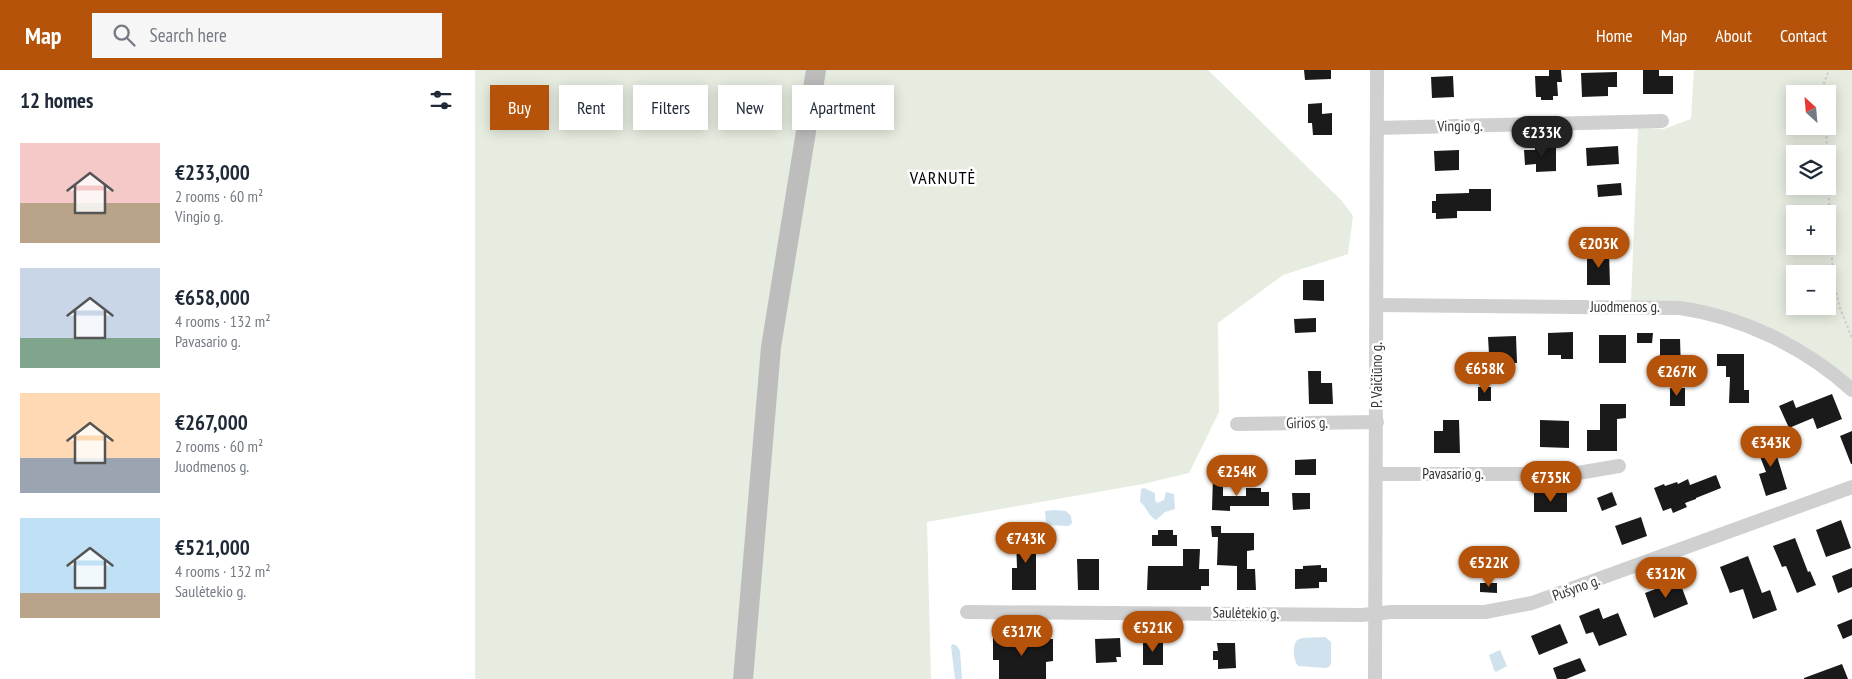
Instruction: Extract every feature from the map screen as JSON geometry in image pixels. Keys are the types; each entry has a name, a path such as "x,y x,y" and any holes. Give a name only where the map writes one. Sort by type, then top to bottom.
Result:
{"main road":[{"path":"743,679 771,347 816,70"}],"street":[{"name":"P. Vaičiūno g.","path":"1375,679 1377,70"},
{"name":"Vingio g.","path":"1377,128 1662,121"},
{"name":"Juodmenos g.","path":"1377,305 1680,308 1705,311 1723,316 1789,346 1836,375 1852,390"},
{"name":"Girios g.","path":"1237,424 1377,422"},
{"name":"Pavasario g.","path":"1377,474 1571,474 1619,466"},
{"name":"Pušyno g.","path":"1376,614 1391,612 1485,612 1532,603 1852,487"},
{"name":"Saulėtekio g.","path":"967,612 1376,614"}],"path":[{"path":"1823,85 1829,70"},
{"path":"1829,195 1833,279 1840,308 1852,338"}],"shaded area":[{"path":"475,70 808,70 805,85 792,85 792,130 798,130 763,334 733,679 475,679"},
{"path":"825,70 1208,70 1342,201 1353,216 1348,254 1283,275 1218,323 1219,412 1189,473 1143,484 927,522 931,679 750,679 776,374 815,130 894,130 894,85 823,85"},
{"path":"1694,70 1852,70 1852,381 1813,352 1776,332 1631,303 1638,128 1664,129 1691,119"}],"water":[{"path":"1144,488 1155,493 1157,503 1164,500 1166,492 1174,494 1175,509 1165,512 1156,520 1153,518 1140,502 1141,489"},
{"path":"1045,511 1066,511 1071,516 1072,523 1069,526 1046,525"},
{"path":"1325,637 1331,642 1330,666 1326,668 1298,666 1294,653 1294,646 1297,640"},
{"path":"953,644 960,651 962,679 955,679 951,646"},
{"path":"1500,650 1507,666 1496,672 1489,655"}],"building":[{"path":"1304,70 1331,70 1331,79 1305,80"},
{"path":"1549,70 1561,70 1562,82 1557,82 1558,96 1553,96 1553,100 1541,100 1541,97 1536,97 1535,76 1549,76"},
{"path":"1643,70 1659,70 1659,76 1673,76 1673,94 1643,94"},
{"path":"1617,72 1617,87 1608,87 1608,96 1582,97 1581,73"},
{"path":"1453,76 1454,97 1432,98 1431,77"},
{"path":"1322,103 1322,114 1332,113 1332,135 1313,135 1312,123 1308,123 1308,104"},
{"path":"1556,146 1556,171 1536,172 1536,164 1525,165 1524,150 1535,150 1535,147"},
{"path":"1618,146 1619,164 1587,166 1586,148"},
{"path":"1459,150 1459,170 1435,171 1434,151"},
{"path":"1621,183 1622,195 1598,197 1597,185"},
{"path":"1469,189 1491,189 1491,211 1457,211 1457,218 1436,219 1436,213 1432,213 1432,201 1436,201 1436,194 1469,193"},
{"path":"1594,250 1609,250 1610,285 1587,285 1587,258 1595,257"},
{"path":"1303,280 1324,280 1324,301 1303,300"},
{"path":"1316,318 1316,332 1295,333 1294,319"},
{"path":"1573,332 1573,359 1561,359 1561,355 1548,355 1548,333"},
{"path":"1637,333 1653,333 1652,343 1637,343"},
{"path":"1599,335 1626,335 1626,363 1599,363"},
{"path":"1516,336 1517,363 1500,363 1500,354 1489,354 1488,337"},
{"path":"1660,339 1680,339 1681,369 1660,369"},
{"path":"1717,354 1744,354 1744,390 1749,390 1749,403 1729,403 1730,377 1726,377 1726,366 1717,366"},
{"path":"1308,371 1321,371 1321,383 1332,383 1333,404 1309,404"},
{"path":"1478,387 1491,387 1491,401 1478,401"},
{"path":"1670,388 1685,388 1685,406 1670,406"},
{"path":"1832,394 1842,419 1817,429 1813,418 1789,428 1779,406 1793,400 1796,408"},
{"path":"1600,404 1626,404 1626,418 1617,419 1617,451 1587,451 1587,430 1600,430"},
{"path":"1443,420 1459,420 1460,453 1434,453 1434,431 1443,431"},
{"path":"1540,420 1569,421 1569,448 1540,447"},
{"path":"1852,431 1852,464 1851,464 1840,436"},
{"path":"1776,438 1781,451 1776,453 1787,489 1766,496 1759,474 1766,472 1756,446"},
{"path":"1316,459 1316,475 1295,475 1295,460"},
{"path":"1213,475 1223,475 1223,496 1246,496 1246,488 1261,488 1261,492 1269,492 1269,506 1230,506 1230,511 1212,510"},
{"path":"1716,475 1721,488 1685,503 1687,507 1673,513 1671,508 1663,511 1654,488 1664,484 1665,486 1677,482 1678,484 1688,479 1690,485"},
{"path":"1612,492 1617,505 1602,511 1597,498"},
{"path":"1292,493 1310,493 1310,509 1293,510"},
{"path":"1534,493 1567,493 1567,512 1534,512"},
{"path":"1641,517 1647,536 1622,545 1615,526"},
{"path":"1841,520 1851,548 1826,557 1816,530"},
{"path":"1211,526 1221,526 1221,533 1254,533 1254,550 1247,551 1247,569 1255,569 1256,590 1237,590 1237,566 1217,565 1218,537 1212,537"},
{"path":"1158,530 1173,530 1173,535 1177,535 1177,546 1152,546 1152,535 1158,535"},
{"path":"1039,537 1040,554 1036,554 1036,590 1012,590 1012,568 1017,568 1016,538"},
{"path":"1795,538 1808,572 1810,571 1816,585 1797,593 1786,566 1782,567 1773,546"},
{"path":"1183,549 1200,549 1199,569 1209,569 1209,586 1201,586 1201,590 1147,590 1148,566 1183,566"},
{"path":"1748,556 1762,593 1770,590 1777,610 1753,619 1743,589 1730,593 1720,567"},
{"path":"1077,559 1099,559 1099,590 1078,590"},
{"path":"1321,565 1321,568 1327,568 1327,582 1319,582 1319,588 1295,589 1295,569 1303,569 1303,566"},
{"path":"1852,568 1852,587 1838,593 1832,576"},
{"path":"1679,580 1688,604 1654,618 1645,593"},
{"path":"1480,583 1497,583 1497,593 1480,592"},
{"path":"1599,608 1603,619 1618,613 1627,635 1599,646 1593,632 1586,634 1579,616"},
{"path":"1852,619 1852,635 1843,639 1837,625"},
{"path":"1560,624 1568,643 1539,655 1531,636"},
{"path":"993,636 1015,636 1015,639 1053,639 1053,661 1046,662 1046,679 999,679 999,660 993,660"},
{"path":"1120,638 1121,657 1116,657 1117,662 1096,663 1095,639"},
{"path":"1143,641 1163,641 1163,665 1143,665"},
{"path":"1217,643 1235,643 1236,668 1218,669 1218,660 1213,660 1213,651 1218,651"},
{"path":"1580,658 1586,671 1566,679 1557,679 1553,668"},
{"path":"1842,664 1848,679 1804,679 1804,678"}],"district":[{"name":"VARNUTĖ","path":"943,178"}]}
